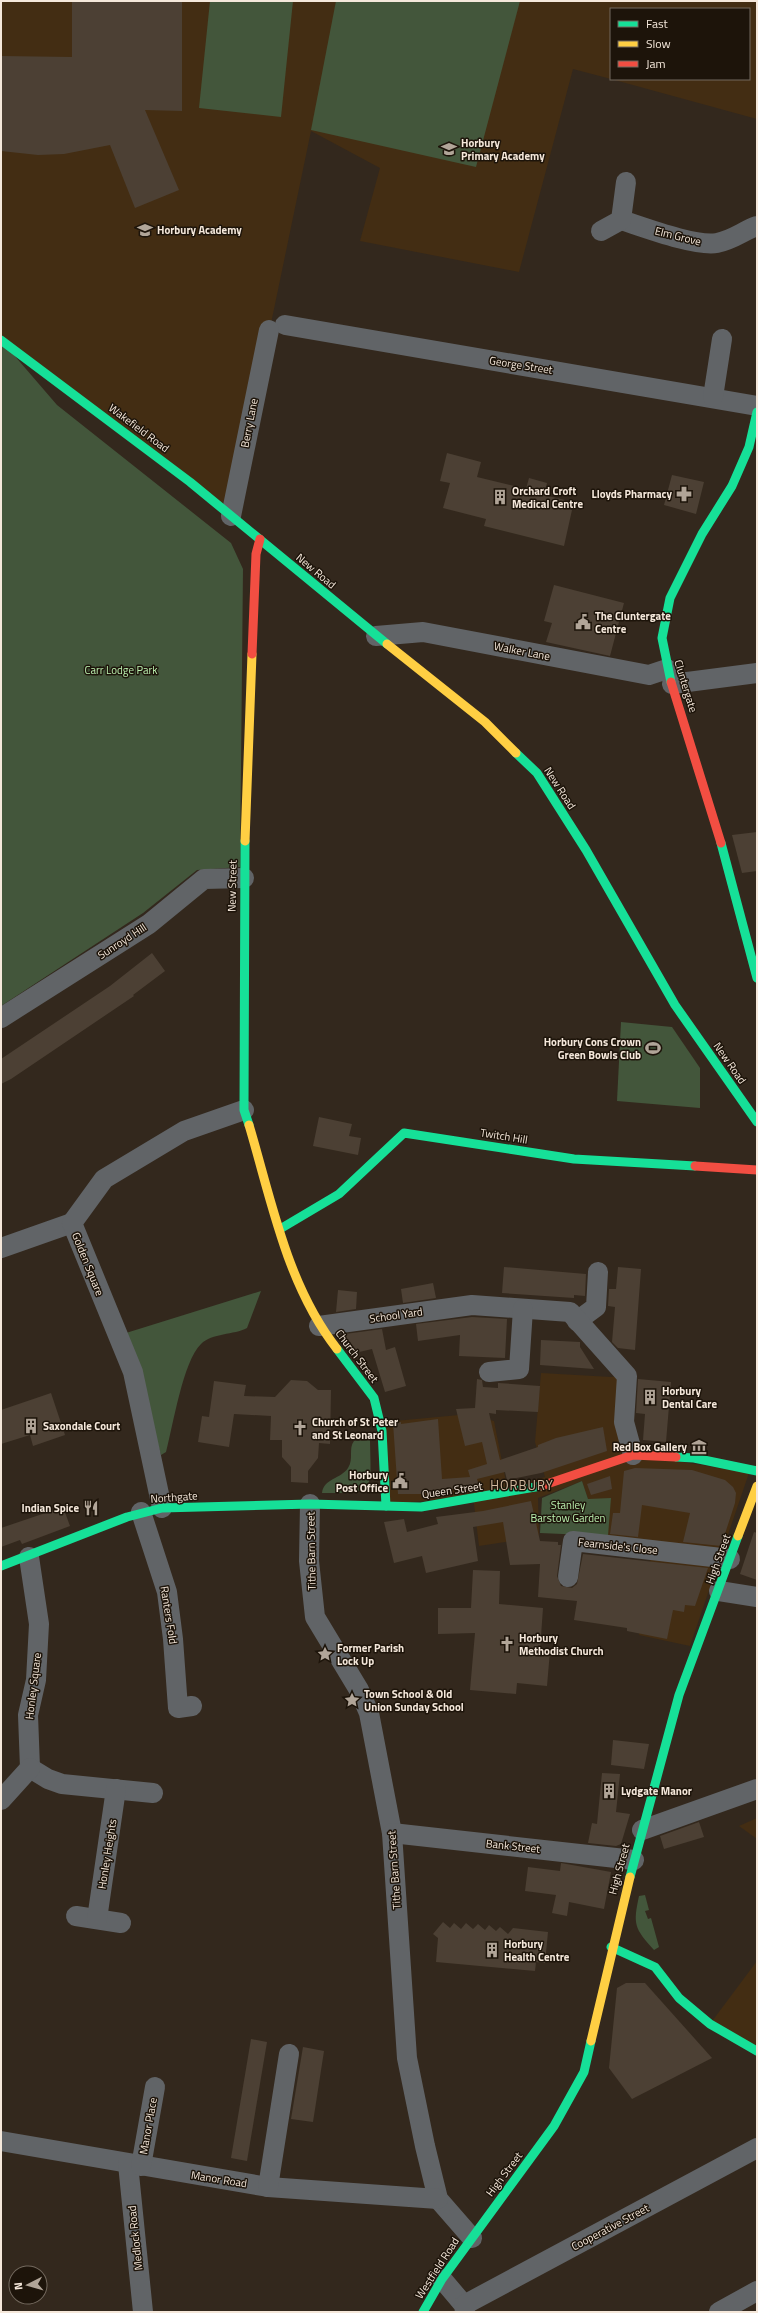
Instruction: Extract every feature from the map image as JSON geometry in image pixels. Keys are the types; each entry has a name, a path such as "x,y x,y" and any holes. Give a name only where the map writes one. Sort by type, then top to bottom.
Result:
{"street":[{"path":"601,231 621,220 626,182"},
{"name":"Elm Grove","path":"621,220 690,240 715,244 734,239 745,231 757,226"},
{"name":"George Street","path":"277,328 713,397 757,406"},
{"name":"Berry Lane","path":"231,516 277,328"},
{"path":"713,397 722,339"},
{"name":"Wakefield Road","path":"1,340 190,482 260,539"},
{"name":"Cluntergate","path":"757,412 749,447 732,486 702,534 690,563 670,598 662,638 670,676 716,827 757,978"},
{"name":"New Road","path":"260,539 376,636 485,722 537,773 586,850 675,1004 757,1122"},
{"name":"New Street","path":"260,539 256,554 244,878 244,1110 280,1229"},
{"name":"Walker Lane","path":"376,636 423,632 649,675 670,676 757,673"},
{"name":"Sunroyd Hill","path":"1,1018 149,924 204,879 244,878"},
{"name":"Golden Square","path":"162,1508 133,1372 72,1223 104,1178 184,1131 244,1110"},
{"name":"Twitch Hill","path":"280,1229 338,1194 404,1133 574,1159 757,1170"},
{"path":"1,1248 72,1223"},
{"name":"Church Street","path":"280,1229 294,1278 319,1326 374,1398 382,1431 386,1506"},
{"path":"577,1321 596,1307 598,1272"},
{"name":"School Yard","path":"319,1326 472,1305 570,1312 627,1376 624,1422 632,1455"},
{"path":"489,1372 519,1369 523,1309"},
{"name":"Queen Street","path":"310,1504 421,1507 544,1485 632,1455 694,1458 757,1471"},
{"name":"High Street","path":"472,2238 554,2126 584,2072 612,1947 679,1696 757,1486"},
{"name":"Northgate","path":"1,1566 29,1557 141,1512 162,1508 310,1504"},
{"name":"Tithe Barn Street","path":"310,1504 309,1561 315,1616 359,1690 369,1713 392,1833 407,2058 425,2146 438,2199 472,2238"},
{"name":"Ranters Fold","path":"141,1512 167,1592 173,1639 178,1708 192,1706"},
{"name":"Fearnside's Close","path":"568,1577 573,1541 730,1559"},
{"name":"Honley Square","path":"29,1557 39,1624 36,1680 28,1715 30,1768"},
{"path":"719,1591 757,1596"},
{"path":"1,1800 30,1768 48,1779 62,1784 153,1793"},
{"path":"642,1830 757,1789"},
{"name":"Honley Heights","path":"97,1919 116,1790"},
{"name":"Bank Street","path":"392,1833 634,1860"},
{"path":"76,1916 121,1923"},
{"path":"612,1947 654,1967 679,1998 710,2024 757,2051"},
{"path":"268,2187 289,2054"},
{"name":"Manor Place","path":"135,2165 155,2086"},
{"name":"Manor Road","path":"1,2141 268,2187 438,2199"},
{"name":"Cooperative Street","path":"464,2308 757,2148"},
{"name":"Medlock Road","path":"135,2165 142,2312"},
{"name":"Westfield Road","path":"422,2312 442,2279 472,2238"},
{"path":"442,2279 464,2308"},
{"path":"719,2312 752,2300"}],"shaded area":[{"name":"Horbury Academy","path":"1,1 757,1 757,119 615,80 750,80 750,8 610,8 610,79 573,69 519,272 360,241 380,168 311,131 231,516 1,340"},
{"path":"541,1373 611,1377 620,1376 628,1453 749,1473 690,1646 639,1635 647,1592 652,1542 608,1536 588,1499 582,1481 538,1498 539,1537 479,1546 473,1496 390,1504 384,1422 470,1414 494,1421 507,1487 545,1477 535,1442"},
{"path":"757,1818 757,1839 739,1826"},
{"path":"757,1961 757,2051 710,2024"}],"green space":[{"path":"210,1 293,1 281,117 199,108"},
{"path":"336,1 520,1 476,167 311,130"},
{"name":"Carr Lodge Park","path":"1,340 57,405 231,543 243,569 240,867 197,870 143,913 1,1006"},
{"name":"Horbury Cons Crown Green Bowls Club","path":"621,1022 672,1027 700,1068 700,1108 617,1101"},
{"path":"261,1291 247,1328 206,1340 195,1352 189,1364 179,1395 166,1452 161,1455 126,1333"},
{"path":"370,1440 371,1471 367,1486 361,1490 352,1492 322,1493 323,1488 329,1481 345,1472 350,1465 351,1447 354,1441"},
{"name":"Stanley Barstow Garden","path":"582,1481 588,1499 611,1498 608,1536 540,1533 542,1498"},
{"path":"645,1895 649,1910 645,1911 648,1919 651,1918 659,1947 654,1950 639,1931 636,1920 639,1896"}],"building":[{"path":"72,1 182,1 182,111 145,110 179,190 135,208 110,145 64,154 38,155 1,151 1,56 72,57"},
{"name":"Orchard Croft Medical Centre","path":"447,453 481,462 477,477 526,489 529,478 547,483 544,495 565,500 563,508 572,510 564,546 484,526 486,519 443,508 450,483 440,481"},
{"name":"Lloyds Pharmacy","path":"672,475 704,482 696,514 664,505"},
{"name":"The Cluntergate Centre","path":"554,585 624,603 610,656 546,642 552,623 544,621"},
{"path":"757,832 757,871 742,873 732,835"},
{"path":"152,953 165,971 133,995 134,996 11,1079 1,1084 1,1059 110,986"},
{"path":"319,1117 352,1124 349,1136 361,1138 358,1155 313,1146"},
{"path":"504,1267 586,1274 585,1296 574,1295 574,1298 502,1293"},
{"path":"618,1267 641,1269 635,1350 618,1348 612,1342 615,1307 608,1306 609,1289 616,1289"},
{"path":"433,1283 436,1298 403,1303 401,1289"},
{"path":"338,1290 357,1292 356,1309 336,1312"},
{"path":"472,1317 507,1319 505,1358 459,1356 460,1335 418,1341 416,1324"},
{"path":"382,1329 386,1350 395,1347 406,1386 385,1392 372,1349 355,1353 347,1342 345,1334"},
{"path":"541,1340 580,1342 580,1347 594,1369 540,1365"},
{"path":"477,1379 482,1380 483,1387 498,1388 498,1383 540,1386 538,1412 496,1410 496,1414 489,1413 500,1460 538,1447 538,1445 556,1438 603,1427 607,1451 541,1473 507,1480 505,1472 477,1479 479,1485 420,1494 398,1494 393,1423 401,1422 401,1424 438,1419 442,1479 470,1477 468,1470 487,1464 482,1442 465,1446 456,1409 475,1408"},
{"name":"Horbury Dental Care","path":"638,1379 671,1382 666,1442 643,1440 645,1414 636,1413"},
{"name":"Church of St Peter and St Leonard","path":"291,1380 307,1381 318,1390 331,1390 330,1444 319,1443 318,1458 308,1471 308,1483 291,1482 291,1467 282,1457 282,1440 270,1440 271,1416 234,1414 229,1447 198,1442 202,1416 209,1417 214,1381 246,1385 244,1396 275,1397"},
{"name":"Saxondale Court","path":"51,1393 65,1435 33,1446 30,1435 1,1444 1,1410"},
{"path":"635,1468 692,1470 725,1480 733,1487 736,1493 735,1503 721,1546 683,1542 690,1513 642,1505 638,1537 610,1534 613,1513 620,1513 624,1471"},
{"path":"610,1476 612,1489 591,1495 587,1484"},
{"path":"531,1501 540,1541 558,1542 558,1545 561,1545 557,1576 561,1586 572,1588 577,1584 583,1554 708,1568 695,1606 685,1605 684,1612 673,1610 667,1639 627,1631 627,1628 574,1620 577,1601 538,1597 540,1564 510,1565 503,1522 473,1527 478,1561 426,1573 422,1556 394,1563 384,1522 404,1519 407,1532 438,1524 436,1517 483,1511"},
{"path":"63,1507 70,1526 22,1544 20,1540 1,1547 1,1528"},
{"path":"754,1532 757,1533 757,1580 740,1574"},
{"name":"Horbury Methodist Church","path":"473,1570 500,1571 499,1604 543,1608 540,1650 550,1651 547,1686 517,1683 516,1694 470,1690 475,1633 438,1634 438,1608 471,1608"},
{"path":"613,1740 649,1744 644,1769 611,1765"},
{"path":"602,1773 620,1774 616,1812 630,1814 621,1844 616,1846 588,1843 592,1823 597,1824"},
{"path":"699,1822 704,1837 664,1849 660,1836"},
{"path":"561,1863 611,1872 604,1909 569,1902 567,1916 552,1913 556,1895 525,1891 528,1867 560,1871"},
{"name":"Horbury Health Centre","path":"443,1922 450,1928 454,1923 461,1929 466,1923 473,1929 478,1924 485,1930 489,1925 496,1931 500,1927 508,1934 513,1928 548,1932 545,1963 536,1962 535,1971 436,1962 438,1938 433,1934"},
{"path":"626,1983 645,1983 712,2058 632,2099 609,2068 617,1988"},
{"path":"251,2039 267,2042 247,2161 231,2158"},
{"path":"303,2047 324,2051 313,2122 291,2119"}],"traffic: fast":[{"path":"1,340 190,482 387,644"},
{"path":"671,682 662,638 670,598 702,534 732,486 749,447 757,412"},
{"path":"516,753 537,773 586,850 675,1005 757,1122"},
{"path":"245,841 244,1110 249,1125"},
{"path":"721,843 757,978"},
{"path":"280,1229 339,1194 404,1133 574,1159 695,1166"},
{"path":"337,1349 374,1398 382,1431 386,1506"},
{"path":"676,1457 694,1458 757,1471"},
{"path":"1,1566 127,1517 162,1508 310,1504 421,1507 541,1486"},
{"path":"630,1877 679,1695 738,1536"},
{"path":"611,1947 655,1967 679,1998 710,2024 757,2051"},
{"path":"423,2312 442,2279 554,2126 584,2072 591,2041"}],"traffic: slow":[{"path":"387,644 485,722 516,753"},
{"path":"245,841 252,654"},
{"path":"249,1125 274,1213 293,1270 305,1298 337,1349"},
{"path":"738,1536 757,1486"},
{"path":"591,2041 630,1877"}],"traffic: jam":[{"path":"252,654 256,554 260,539"},
{"path":"671,682 721,843"},
{"path":"695,1166 757,1170"},
{"path":"541,1486 633,1455 676,1457"}],"place":[{"name":"Horbury Primary Academy","path":"449,149"},
{"name":"Horbury Academy","path":"145,230"},
{"name":"Lloyds Pharmacy","path":"684,494"},
{"name":"Orchard Croft Medical Centre","path":"500,497"},
{"name":"The Cluntergate Centre","path":"583,622"},
{"name":"Horbury Cons Crown Green Bowls Club","path":"653,1048"},
{"name":"Horbury Dental Care","path":"650,1397"},
{"name":"Saxondale Court","path":"31,1426"},
{"name":"Church of St Peter and St Leonard","path":"300,1428"},
{"name":"Red Box Gallery","path":"699,1447"},
{"name":"Horbury Post Office","path":"400,1481"},
{"name":"Indian Spice","path":"91,1508"},
{"name":"Horbury Methodist Church","path":"507,1644"},
{"name":"Former Parish Lock Up","path":"325,1654"},
{"name":"Town School & Old Union Sunday School","path":"352,1700"},
{"name":"Lydgate Manor","path":"609,1791"},
{"name":"Horbury Health Centre","path":"492,1950"}],"district":[{"name":"HORBURY","path":"522,1485"}]}
